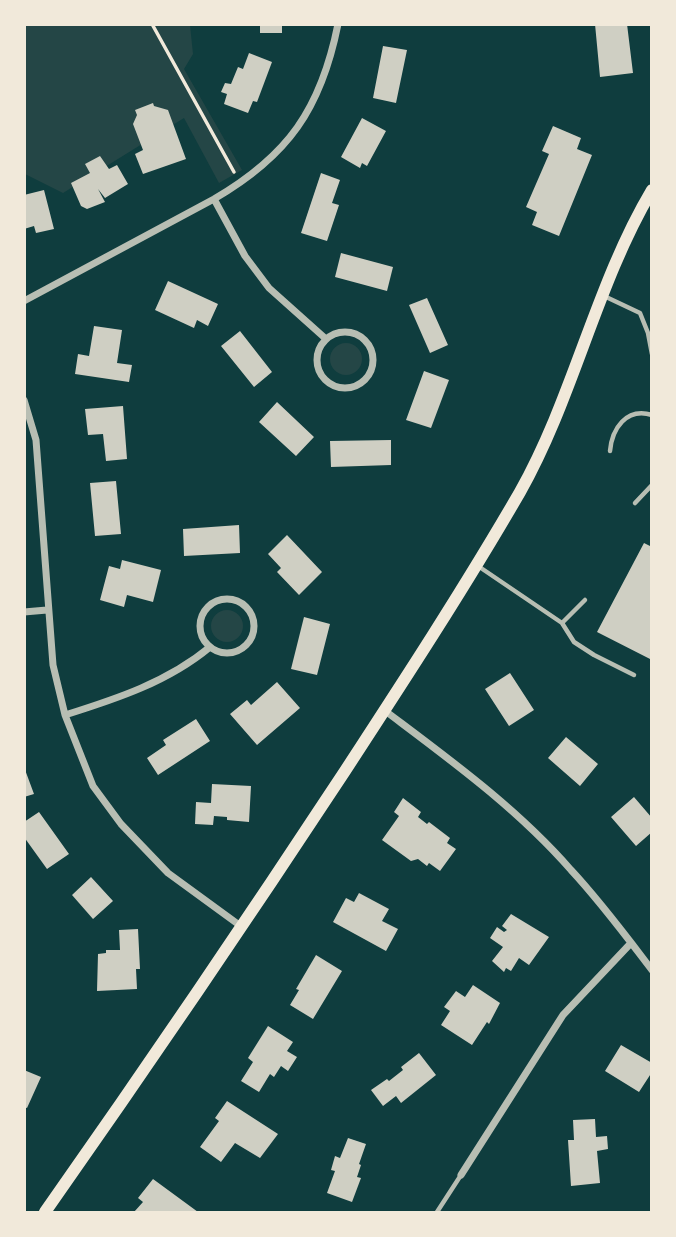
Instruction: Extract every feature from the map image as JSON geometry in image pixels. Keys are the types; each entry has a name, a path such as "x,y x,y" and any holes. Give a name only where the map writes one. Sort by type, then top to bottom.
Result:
{"main road":[{"path":"45,1213 242,927 477,565 522,487 551,426 622,247 652,190"}],"street":[{"path":"24,301 214,199 240,183 281,149 307,115 330,59 338,24"},
{"path":"214,199 246,257 269,288 326,339"},
{"path":"344,331 362,337 373,353 373,363 365,380 349,388 341,388 325,379 317,363 321,346 326,339 344,331"},
{"path":"24,400 36,440 52,665 65,715 93,786 121,824 168,873 242,927"},
{"path":"223,600 240,603 252,615 254,623 251,638 246,645 233,653 210,647 201,632 202,615 208,608 223,600"},
{"path":"24,612 47,610"},
{"path":"65,715 124,696 188,666 210,647"},
{"path":"384,710 458,766 525,824 571,869 652,970"},
{"path":"461,1175 563,1015 631,943"}],"lane":[{"path":"603,295 640,313 648,332 652,354"},
{"path":"610,451 611,436 621,421 633,414 652,415"},
{"path":"635,503 652,485"},
{"path":"477,565 562,623 574,642 634,675"},
{"path":"562,623 585,600"},
{"path":"437,1213 461,1175"}],"path":[{"path":"152,24 240,183"}],"shaded area":[{"path":"24,25 190,25 193,54 184,69 242,170 219,183 184,118 63,193 25,174"},
{"path":"346,343 358,347 362,359 358,371 346,375 334,371 330,359 334,347"},
{"path":"227,610 239,614 243,626 239,638 227,642 215,638 211,626 215,614"}],"building":[{"path":"260,24 282,24 282,33 260,33"},
{"path":"595,24 627,24 633,73 600,77"},
{"path":"383,46 407,50 396,103 373,98"},
{"path":"249,53 272,62 257,102 253,101 248,113 224,104 227,94 221,92 225,83 231,84 238,67 243,69"},
{"path":"153,103 154,106 168,110 186,159 143,174 135,154 143,150 133,124 137,115 135,110"},
{"path":"362,118 386,131 367,166 362,163 360,168 341,157"},
{"path":"553,126 581,138 577,149 592,155 559,236 532,225 537,212 526,207 549,154 542,151"},
{"path":"100,156 109,169 117,165 128,184 105,198 98,189 105,202 87,209 81,206 71,183 90,173 85,164"},
{"path":"321,173 340,180 332,203 339,205 327,241 301,233"},
{"path":"44,190 54,229 36,233 34,226 24,229 24,195"},
{"path":"341,253 393,267 387,291 335,277"},
{"path":"168,281 218,304 208,326 197,320 194,328 155,310"},
{"path":"427,298 448,345 430,353 409,305"},
{"path":"94,326 122,330 117,363 132,365 129,382 75,374 78,354 89,356"},
{"path":"240,331 272,372 254,387 221,346"},
{"path":"424,371 449,380 431,428 406,420"},
{"path":"277,402 314,437 296,456 259,422"},
{"path":"123,406 127,459 106,461 103,434 88,435 85,409"},
{"path":"391,440 391,465 331,467 330,441"},
{"path":"116,481 121,534 95,536 90,483"},
{"path":"239,525 240,553 184,556 183,529"},
{"path":"287,535 322,572 299,595 277,572 281,568 268,554"},
{"path":"644,543 652,547 652,660 597,632"},
{"path":"122,560 161,570 153,602 127,595 124,607 100,600 109,566 120,569"},
{"path":"304,617 330,624 317,675 291,669"},
{"path":"510,673 534,710 509,726 485,689"},
{"path":"277,682 300,708 257,745 230,714 247,700 251,705"},
{"path":"196,719 210,741 158,775 147,758 166,745 163,740"},
{"path":"566,737 598,764 580,786 548,758"},
{"path":"24,767 34,794 24,797"},
{"path":"212,784 251,786 249,822 214,816 213,825 195,824 196,802 211,803"},
{"path":"634,797 652,818 652,832 636,846 611,817"},
{"path":"403,798 421,812 418,817 450,838 447,843 456,849 440,871 418,859 411,861 382,840 399,816 394,812"},
{"path":"39,812 69,854 47,869 24,837 24,822"},
{"path":"91,877 113,901 93,919 72,895"},
{"path":"359,893 389,909 382,921 398,929 386,951 333,922 346,898 354,902"},
{"path":"511,914 549,937 529,965 519,958 511,971 506,968 504,972 492,961 503,947 490,938 497,927 504,932 507,930 502,926"},
{"path":"138,929 140,969 136,969 137,989 97,991 98,954 106,953 106,950 120,950 119,930"},
{"path":"316,955 342,971 313,1019 290,1005"},
{"path":"473,985 500,1003 489,1024 487,1022 472,1045 441,1025 450,1011 444,1007 456,991 465,997"},
{"path":"268,1026 293,1042 287,1051 297,1057 288,1071 281,1066 274,1077 270,1074 259,1092 241,1081 253,1062 248,1058"},
{"path":"621,1045 652,1063 652,1072 639,1092 605,1071"},
{"path":"419,1053 436,1075 401,1103 396,1096 383,1106 371,1090 387,1079 389,1081"},
{"path":"24,1070 41,1077 27,1108 24,1107"},
{"path":"227,1101 278,1134 260,1158 235,1143 221,1162 200,1147 219,1121 215,1118"},
{"path":"595,1119 596,1137 607,1136 608,1149 597,1151 600,1183 571,1186 568,1140 574,1140 573,1120"},
{"path":"348,1138 366,1144 357,1177 361,1178 352,1202 327,1193 335,1171 331,1170 335,1156 340,1158"},
{"path":"153,1179 198,1212 134,1212 143,1202 138,1198"}]}
